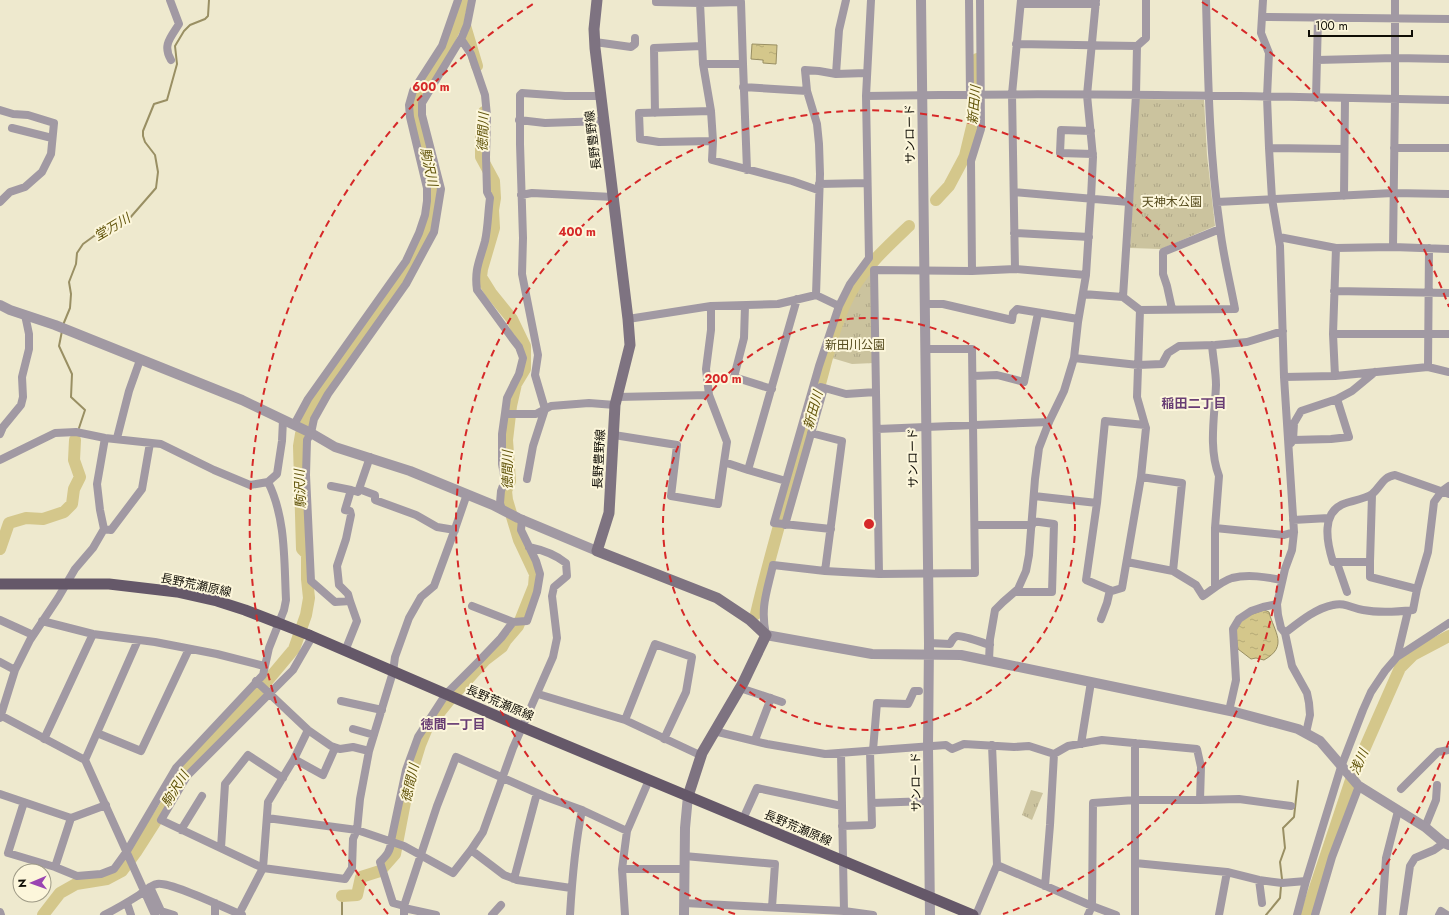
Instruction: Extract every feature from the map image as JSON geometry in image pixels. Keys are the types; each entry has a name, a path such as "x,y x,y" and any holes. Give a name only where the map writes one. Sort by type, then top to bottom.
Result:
{"main road":[{"name":"長野豊野線","path":"597,0 594,29 595,42 630,345 616,401 609,513 597,551"},
{"path":"597,551 717,598 750,620 766,635 740,688 714,731 702,756 688,796"},
{"name":"長野荒瀬原線","path":"0,584 109,584 177,592 217,601 245,610 311,636 522,727 974,915"}],"street":[{"path":"170,0 179,24 167,44 168,54 171,60"},
{"path":"295,426 308,399 406,261 419,233 425,215 427,188 410,117 409,105 414,91 442,46 458,0"},
{"path":"350,601 335,602 311,581 306,475 307,440 314,419 328,394 406,284 434,232 441,189 422,116 422,103 461,38 467,25 472,0"},
{"path":"656,0 656,2 741,2 747,170"},
{"path":"836,74 839,30 846,0"},
{"path":"785,525 811,433 819,386 839,306 850,284 869,258 866,73 871,0"},
{"name":"サンロード","path":"921,0 929,643 928,746 930,915"},
{"path":"969,0 976,94 981,129 971,161 972,271"},
{"path":"976,94 980,0"},
{"path":"1016,44 1137,46 1146,38 1146,0"},
{"path":"1082,294 1122,297 1140,310 1235,309 1220,229 1211,141 1208,95 1206,0"},
{"path":"1263,0 1261,33 1269,53 1267,97 1268,148 1272,199 1278,237 1284,378 1291,443 1294,532 1292,550 1276,604 1292,666 1307,693 1310,703 1310,715 1306,733"},
{"path":"1393,247 1395,0"},
{"path":"989,660 995,610 1018,589 1026,571 1029,555 1039,448 1049,422 1064,391 1074,358 1078,319 1086,275 1091,198 1093,154 1088,94 1096,2 1021,2 1012,94 1015,269"},
{"path":"700,3 703,64 711,111 713,141 712,160 819,187 867,183"},
{"path":"1263,17 1449,19"},
{"path":"1316,98 1318,18"},
{"path":"461,38 471,54 485,95 487,116 486,157 488,192 490,198 485,241 478,263 475,280 477,290 516,342 523,358 519,374 507,398 508,414 502,434 502,464 505,480 501,491 500,502 504,511"},
{"path":"595,42 631,48 635,44 636,38"},
{"path":"655,113 654,48 702,46"},
{"path":"1122,297 1136,95 1137,46"},
{"path":"1317,60 1395,58 1449,59"},
{"path":"703,64 743,64"},
{"path":"816,295 819,144 817,124 807,91 805,70 836,74 866,73"},
{"path":"744,86 807,91"},
{"path":"526,479 533,446 545,409 535,374 538,356 522,274 523,238 519,120 520,95 522,93 565,96 601,96"},
{"path":"866,96 1088,94 1449,100"},
{"path":"1344,196 1345,99"},
{"path":"0,110 13,114 28,115 54,123 51,154 42,172 25,186 10,192 0,202"},
{"path":"711,111 639,113 640,139 658,142 713,141"},
{"path":"519,120 546,123 604,121"},
{"path":"12,128 52,138"},
{"path":"1091,131 1061,130 1060,153 1093,154"},
{"path":"1268,148 1344,149"},
{"path":"1394,148 1449,148"},
{"path":"1014,192 1129,202"},
{"path":"521,195 532,193 613,197"},
{"path":"1217,202 1393,194 1449,194"},
{"path":"1172,309 1163,274 1163,252 1220,229"},
{"path":"1014,233 1088,236"},
{"path":"1278,237 1336,248 1393,247 1449,249"},
{"path":"1335,376 1333,334 1336,248"},
{"path":"1428,367 1429,248"},
{"path":"879,574 874,270 972,271 1015,269 1086,275"},
{"path":"1334,291 1449,293"},
{"path":"628,319 711,306 778,304 816,295 839,306"},
{"path":"748,470 797,299"},
{"path":"925,304 943,304 1012,320 1013,313 1018,309 1078,319"},
{"path":"0,305 10,310 68,330 242,400 309,432 334,447 410,470 597,551"},
{"path":"614,435 677,445 671,496 718,504 727,442 709,395 706,370 711,330 711,306"},
{"path":"745,306 744,338 734,377 772,389"},
{"path":"1140,310 1137,397 1145,425 1141,477 1122,588 1110,590 1086,580 1097,503 1105,421 1145,425"},
{"path":"973,376 997,375 1024,382 1038,313"},
{"path":"0,434 3,427 21,405 23,397 22,377 28,349 29,334 25,315"},
{"path":"1074,358 1138,365 1162,364 1168,353 1179,346 1247,342 1283,331"},
{"path":"1333,334 1449,334"},
{"path":"1212,345 1216,385 1213,436 1216,468 1219,476 1215,528 1215,587"},
{"path":"925,349 972,349 975,573 879,574 773,565 763,607 763,621 766,635 872,654 961,655 1229,711 1298,729 1320,741 1358,785 1425,827 1447,844 1415,858 1410,866 1403,915"},
{"path":"117,438 129,391 140,360"},
{"path":"1284,378 1335,376 1428,367 1449,372"},
{"path":"1291,443 1294,423 1301,411 1338,399 1352,391 1375,372"},
{"path":"819,386 846,394 876,392"},
{"path":"819,386 786,481 774,524 831,529"},
{"path":"508,414 536,414 551,406 709,395"},
{"path":"1291,443 1350,437 1338,399"},
{"path":"0,460 55,433 76,432 105,438 117,438 150,444 161,444 242,483 250,485 268,482 277,474 282,440 283,420"},
{"path":"877,429 1049,422"},
{"path":"811,433 842,441 825,570"},
{"path":"105,438 97,484 104,530 93,548 75,569 58,598 33,635 15,670 0,716 85,760 136,871 161,912 174,915"},
{"path":"104,530 111,530 142,489 150,444"},
{"path":"345,651 357,621 348,594 339,584 337,566 346,539 351,515 350,511 345,510 370,457"},
{"path":"724,462 786,481"},
{"path":"1370,562 1333,562 1328,543 1329,518 1333,512 1342,504 1372,495 1388,476 1395,475 1445,492"},
{"path":"1141,477 1182,483 1173,571"},
{"path":"24,802 8,853 55,867 76,876 101,874 114,869 128,853 176,768 258,683 263,675 269,648 284,610 286,600 282,530 276,498 268,482"},
{"path":"331,486 375,495 374,500 416,515 437,527 455,530"},
{"path":"1284,633 1302,620 1332,605 1344,604 1361,610 1371,611 1413,610 1417,589 1428,552 1434,502 1449,486"},
{"path":"311,636 293,670 268,692 186,776 161,820 263,868 345,879 352,868 353,839 357,830 360,799 369,751 393,672 395,657 409,618 421,597 434,586 455,530 466,494"},
{"path":"1372,495 1370,577 1417,589"},
{"path":"1034,496 1097,503"},
{"path":"472,606 514,622 528,621 537,592 540,574 536,561 521,530 520,518"},
{"path":"1293,520 1329,518"},
{"path":"975,525 1032,523 1054,524 1052,592 1015,592"},
{"path":"1215,528 1284,535 1294,532"},
{"path":"267,818 357,830 404,846 453,873 483,832 513,748 554,657 557,638 552,596 554,588 567,576 566,563 558,556 529,547"},
{"path":"1127,562 1173,571 1196,585 1203,596 1215,587 1232,578 1256,576 1282,580"},
{"path":"1338,563 1347,592"},
{"path":"1101,619 1110,590"},
{"path":"1229,711 1236,680 1233,629 1239,619 1251,611 1276,604"},
{"path":"1397,657 1408,611"},
{"path":"0,620 33,635"},
{"path":"42,621 93,634 138,640 217,654 264,666"},
{"path":"436,915 404,910 393,903 380,862 388,853 391,846 406,770 418,737 480,660 514,622"},
{"path":"1297,915 1306,881 1343,768 1371,692 1385,671 1397,657 1449,623"},
{"path":"44,738 93,634"},
{"path":"929,643 950,644 957,636 962,636 990,644"},
{"path":"85,760 138,640"},
{"path":"625,720 655,644 692,657 686,692 664,739"},
{"path":"97,732 141,751 189,649"},
{"path":"0,662 15,670"},
{"path":"1081,744 1091,682"},
{"path":"258,683 308,730 330,746 340,749 353,747 369,751"},
{"path":"740,688 782,702"},
{"path":"842,826 872,825 872,751 877,702 908,704 914,690 919,691"},
{"path":"538,694 625,720 702,756"},
{"path":"755,740 771,698"},
{"path":"341,701 382,710"},
{"path":"353,729 374,735"},
{"path":"104,915 127,903 158,883 215,903 240,914 263,868 268,802 294,759 308,730"},
{"path":"714,731 825,754 946,745 952,749 964,744 1029,746 1054,754 1068,746 1102,740 1197,749 1201,767 1200,800"},
{"path":"1135,743 1135,915"},
{"path":"974,915 997,866 992,745"},
{"path":"294,759 323,775 335,748"},
{"path":"1401,789 1438,752 1449,750"},
{"path":"841,753 844,911"},
{"path":"1045,886 1054,754"},
{"path":"221,848 225,784 248,755 283,778"},
{"path":"404,910 437,806 456,757 537,793 582,810 627,831"},
{"path":"625,915 622,869 627,831 649,780"},
{"path":"1315,915 1332,857 1358,785"},
{"path":"1425,827 1436,800 1437,785"},
{"path":"743,819 757,788 842,806"},
{"path":"514,879 537,793"},
{"path":"0,794 71,818 106,805"},
{"path":"181,830 202,796"},
{"path":"684,915 684,856 688,796"},
{"path":"1088,915 1092,906 1093,803 1135,800 1239,799 1291,806"},
{"path":"872,802 929,801"},
{"path":"570,915 571,888 582,810"},
{"path":"1382,915 1386,858 1398,811"},
{"path":"55,867 71,818"},
{"path":"471,850 504,875 514,879 571,888"},
{"path":"684,856 775,864 772,907"},
{"path":"1135,863 1227,872 1259,880 1282,883 1306,881"},
{"path":"997,866 1116,915"},
{"path":"622,869 684,869"},
{"path":"1219,915 1227,872"},
{"path":"1259,880 1262,903"},
{"path":"148,889 155,915"},
{"path":"684,902 844,911 873,915"},
{"path":"127,903 131,915"},
{"path":"214,915 215,903"},
{"path":"492,915 501,905"},
{"path":"1439,915 1441,911 1447,915"}],"green space":[{"name":"天神木公園","path":"1139,99 1204,100 1207,155 1215,226 1161,249 1130,248"},
{"name":"新田川公園","path":"873,268 874,363 852,364 832,358 842,324 855,294"},
{"path":"1031,790 1043,793 1032,820 1022,815"}],"water":[{"path":"752,44 777,45 776,64 763,63 763,60 751,59"},
{"path":"1264,610 1269,612 1278,638 1278,644 1272,655 1264,660 1256,658 1251,659 1238,649 1236,635 1237,628 1246,617"}],"waterway":[{"name":"堂万川","path":"63,325 70,308 71,294 69,282 76,264 77,253 83,244 94,236 129,219 156,188 158,172 155,155 145,142 143,131 154,104 167,100 177,64 175,46 184,31 190,25 205,19 208,16 209,0"},
{"name":"駒沢川","path":"179,784 191,763 253,698 294,649 306,615 309,598 307,554 302,549 299,446 301,434 321,391 343,362 410,265 429,222 435,195 428,158 416,117 418,94 433,74 456,26 463,0"},
{"name":"徳間川","path":"463,19 477,66"},
{"name":"新田川","path":"936,200 949,186 965,156 977,106 977,59"},
{"name":"徳間川","path":"342,896 357,895 361,877 380,871 395,854 409,781 427,728 451,698 485,660 502,647 518,626 534,586 535,574 519,540 507,500 506,491 510,481 507,440 511,406 516,384 525,369 525,346 512,319 491,293 481,277 494,228 493,210 495,198 494,181 481,157 481,135 484,112"},
{"name":"新田川","path":"756,614 784,506 841,313 854,287 866,270 909,226"},
{"name":"堂万川","path":"62,331 59,346 72,374 71,397 85,410 79,428"},
{"name":"堂万川","path":"0,549 9,523 26,518 43,519 64,512 72,504 74,489 80,477 74,460 75,440"},
{"name":"浅川","path":"1306,915 1352,777 1400,668 1413,655 1449,636"},
{"path":"1282,879 1280,862 1285,848 1283,828 1294,817 1298,781"},
{"name":"駒沢川","path":"43,915 60,893 76,884 107,879 122,871 166,805"},
{"path":"1266,915 1280,898 1281,886"},
{"path":"342,896 342,915"}],"district":[{"name":"稲田二丁目","path":"1194,403"},
{"name":"徳間一丁目","path":"453,724"}]}
